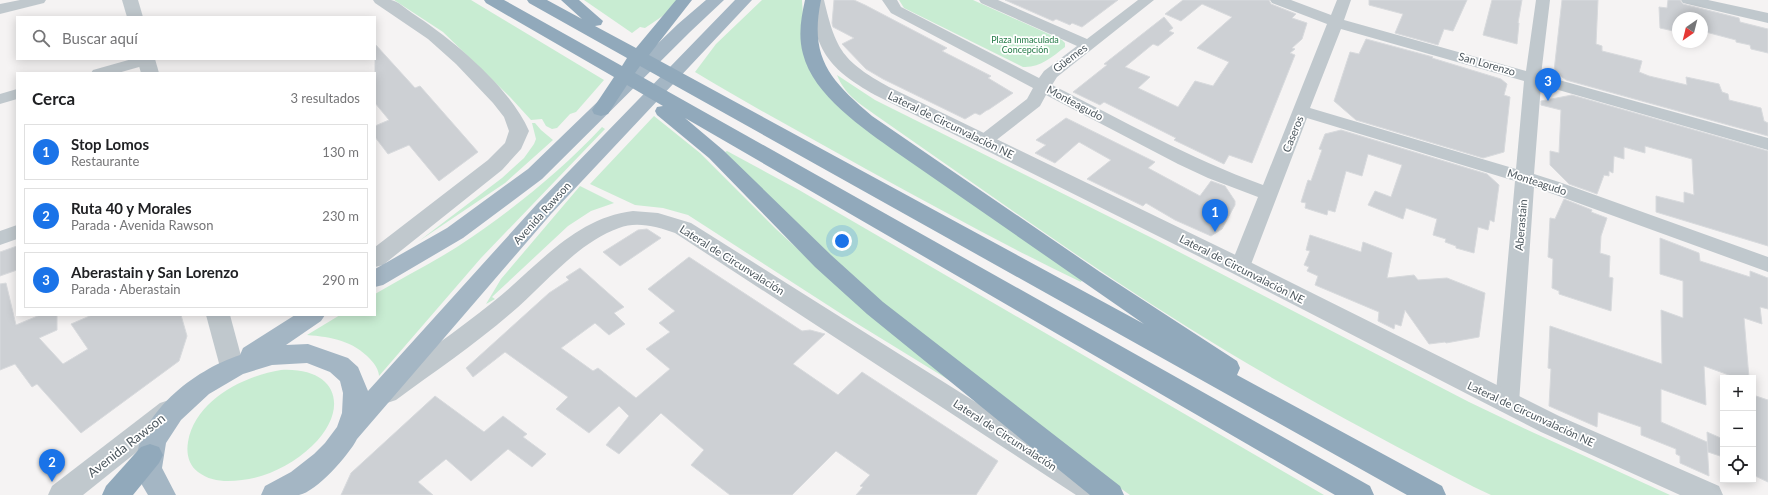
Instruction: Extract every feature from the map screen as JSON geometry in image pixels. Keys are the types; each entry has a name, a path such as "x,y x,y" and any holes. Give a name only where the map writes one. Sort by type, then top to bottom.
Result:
{"highway":[{"path":"492,0 1360,495"},
{"path":"535,0 1432,495"},
{"path":"569,0 630,45 725,106"},
{"path":"677,24 684,0"},
{"path":"376,278 449,236 499,202 547,163 595,115 677,24 716,0"},
{"name":"Avenida Rawson","path":"346,432 544,209 705,38 744,0"},
{"path":"815,0 808,26 812,56 819,72 831,88 848,105 891,138 1164,326 1357,454"},
{"path":"591,57 631,85 691,132 716,154 823,261 875,308 1110,495"},
{"path":"162,495 155,487 149,472 150,455 154,439 163,423 175,408 190,394 209,380 235,366 306,318"},
{"path":"235,366 257,358 284,352 308,352 330,358 345,368 355,384 357,402 352,422 335,450 309,475 282,494"},
{"path":"116,495 150,455"}],"street":[{"path":"0,9 38,0"},
{"path":"130,0 135,16"},
{"path":"376,258 504,158 514,146 519,131 513,116 500,99 462,60 434,35 381,0"},
{"name":"Lateral de Circunvalación NE","path":"815,0 828,43 834,53 858,76 882,91 1240,267 1507,403 1709,495"},
{"name":"Monteagudo","path":"889,0 896,10 1189,162 1215,174 1269,194"},
{"path":"986,0 1088,45"},
{"name":"Güemes","path":"984,141 1034,102 1050,74 1147,0"},
{"name":"San Lorenzo","path":"1277,0 1336,22 1768,144"},
{"name":"Caseros","path":"1240,267 1344,0"},
{"name":"Aberastain","path":"1507,403 1533,77 1542,0"},
{"path":"1688,0 1768,18"},
{"path":"104,72 148,64"},
{"path":"0,99 16,94"},
{"name":"Monteagudo","path":"1302,111 1552,186 1768,265"},
{"name":"Lateral de Circunvalación","path":"370,405 448,351 504,307 571,248 587,236 615,221 650,218 662,220 683,228 1099,495"},
{"path":"0,238 16,232"},
{"path":"218,316 235,366"},
{"name":"Avenida Rawson","path":"62,495 190,394"}],"green space":[{"path":"394,0 471,0 604,80 576,112 570,114 557,128 552,129 546,126 542,119 531,120 510,97 443,32"},
{"path":"584,0 677,0 667,12 658,19 645,28 640,27 632,33"},
{"path":"762,0 802,0 803,16 818,81 1082,280 1081,282 919,198 695,72 716,44"},
{"name":"Plaza Inmaculada Concepción","path":"899,0 973,0 1062,40 1065,43 1065,47 1040,64 1023,67 904,8"},
{"path":"837,75 875,100 1156,240 1469,402 1670,495 1491,495 1474,487 1319,404 1228,352 1093,266 852,98 840,82"},
{"path":"654,116 700,153 776,229 843,291 957,385 843,315 688,215 663,208 635,205 590,184"},
{"path":"532,123 535,123 553,140 505,183 419,241 502,178 524,158 536,139"},
{"path":"602,127 605,129 481,258 379,376 373,362 349,344 325,337 307,335 338,316 376,316 376,293 477,234 515,206 586,144"},
{"path":"727,151 799,190 1324,495 1130,495 1102,475 872,295 760,188 725,152"},
{"path":"580,186 614,203 591,211 568,226 492,297 495,299 486,304 501,279"},
{"path":"281,370 300,371 315,375 326,383 332,393 334,404 331,418 324,432 305,453 271,473 242,480 225,481 208,478 198,472 190,463 187,446 192,427 200,414 210,403 237,385 251,378"}],"building":[{"path":"834,0 854,0 865,5 947,48 942,51 991,76 988,78 1013,93 980,115 975,113 965,119 883,79 866,69 842,44 854,38 833,27"},
{"path":"1005,0 1118,0 1082,27 1072,23 1070,25 1056,19 1053,21"},
{"path":"1183,0 1269,0 1271,4 1296,14 1292,18 1307,23 1302,39 1292,48 1295,49 1290,53 1295,55 1252,163 1229,155 1224,164 1174,140 1176,138 1104,102 1100,105 1073,92 1107,65 1104,64 1164,17 1173,28 1169,31 1174,33 1158,46 1153,44 1125,67 1150,77 1138,88 1178,107 1195,81 1213,86 1229,62 1197,48 1232,17 1202,4 1181,21 1165,14"},
{"path":"1369,0 1467,0 1453,31 1444,29 1438,45 1395,33 1403,14 1369,5"},
{"path":"1492,0 1522,0 1518,23 1517,44 1483,35"},
{"path":"1562,0 1598,0 1596,44 1602,46 1602,51 1642,61 1639,72 1649,76 1687,85 1686,77 1719,84 1722,92 1728,94 1729,100 1761,108 1764,121 1768,123 1768,136 1566,80 1554,71"},
{"path":"1668,0 1680,0 1683,4 1739,18 1740,22 1768,29 1768,53 1751,49 1750,45 1736,42 1736,40 1708,33 1708,12 1672,12 1672,31 1660,28 1659,7 1667,8"},
{"path":"1366,39 1433,57 1432,58 1501,79 1507,84 1504,95 1510,97 1504,152 1483,158 1356,120 1334,101 1350,52 1359,54"},
{"path":"376,45 415,88 420,86 478,152 439,181 409,145 388,154 376,138 376,126 389,120 376,104"},
{"path":"1572,95 1768,151 1768,246 1656,212 1656,196 1684,203 1684,192 1694,195 1692,159 1645,146 1645,153 1624,147 1624,159 1614,156 1613,173 1609,171 1609,176 1604,175 1597,194 1569,184 1550,165 1550,151 1559,153 1561,110 1541,105 1541,101"},
{"path":"1066,118 1155,162 1148,168 1200,196 1211,181 1225,186 1235,201 1235,205 1222,229 1211,236 1175,220 1146,203 1143,206 1087,179 1111,160 1079,142 1055,163 1035,153 1046,145 1036,140"},
{"path":"1341,130 1487,174 1499,185 1494,222 1490,220 1488,230 1478,227 1474,253 1456,248 1456,246 1445,242 1446,239 1433,235 1437,219 1406,208 1403,219 1368,205 1375,191 1391,197 1402,165 1368,154 1362,176 1346,171 1335,212 1328,210 1327,215 1305,208 1306,203 1301,202 1308,180 1311,181 1322,150 1319,149 1325,134"},
{"path":"1564,199 1592,210 1591,212 1607,218 1601,236 1600,253 1610,256 1609,277 1613,278 1611,311 1559,294 1559,291 1552,288 1553,259 1548,257 1550,218 1555,219"},
{"path":"647,229 661,238 620,266 603,252 638,230"},
{"path":"1310,235 1361,252 1363,242 1392,253 1387,278 1414,275 1418,280 1447,278 1485,293 1479,337 1446,343 1429,344 1405,310 1401,326 1395,324 1394,329 1378,321 1379,312 1315,285 1318,276 1307,271 1309,267 1304,265 1310,251 1306,250"},
{"path":"1660,238 1699,253 1700,261 1750,277 1750,271 1768,278 1768,309 1760,307 1762,324 1744,318 1749,375 1729,375 1704,366 1706,405 1661,389 1661,422 1707,442 1709,476 1680,463 1680,456 1676,454 1676,449 1641,435 1641,427 1598,412 1597,427 1549,406 1551,369 1548,368 1550,326 1662,364 1661,310 1683,318 1683,281 1660,274"},
{"path":"16,246 16,270 0,276 0,252"},
{"path":"689,257 802,331 810,330 825,334 793,364 838,395 862,372 998,461 976,495 856,495 863,487 860,486 870,475 836,451 792,495 730,495 691,465 704,450 661,413 619,454 606,445 629,416 619,406 589,433 556,409 568,397 505,352 473,377 466,368 549,293 569,280 566,277 580,268 624,307 614,313 625,324 609,335 595,323 561,348 593,371 598,368 636,398 670,369 646,349 670,332 659,323 675,311 648,289"},
{"path":"6,283 16,325 38,316 57,316 57,330 39,338 63,364 88,349 71,324 90,316 181,316 187,336 179,361 81,433 37,384 32,387 15,364 0,370 0,284"},
{"path":"435,396 484,432 503,416 527,434 523,437 546,454 532,467 508,449 471,481 446,459 418,482 433,495 341,495 351,473"},
{"path":"1756,396 1768,400 1768,482 1756,476"},
{"path":"1707,432 1720,438 1720,456 1708,452"}],"place":[{"name":"Aberastain y San Lorenzo","path":"1548,101"},
{"name":"Stop Lomos","path":"1215,232"},
{"name":"Ruta 40 y Morales","path":"52,482"}]}
